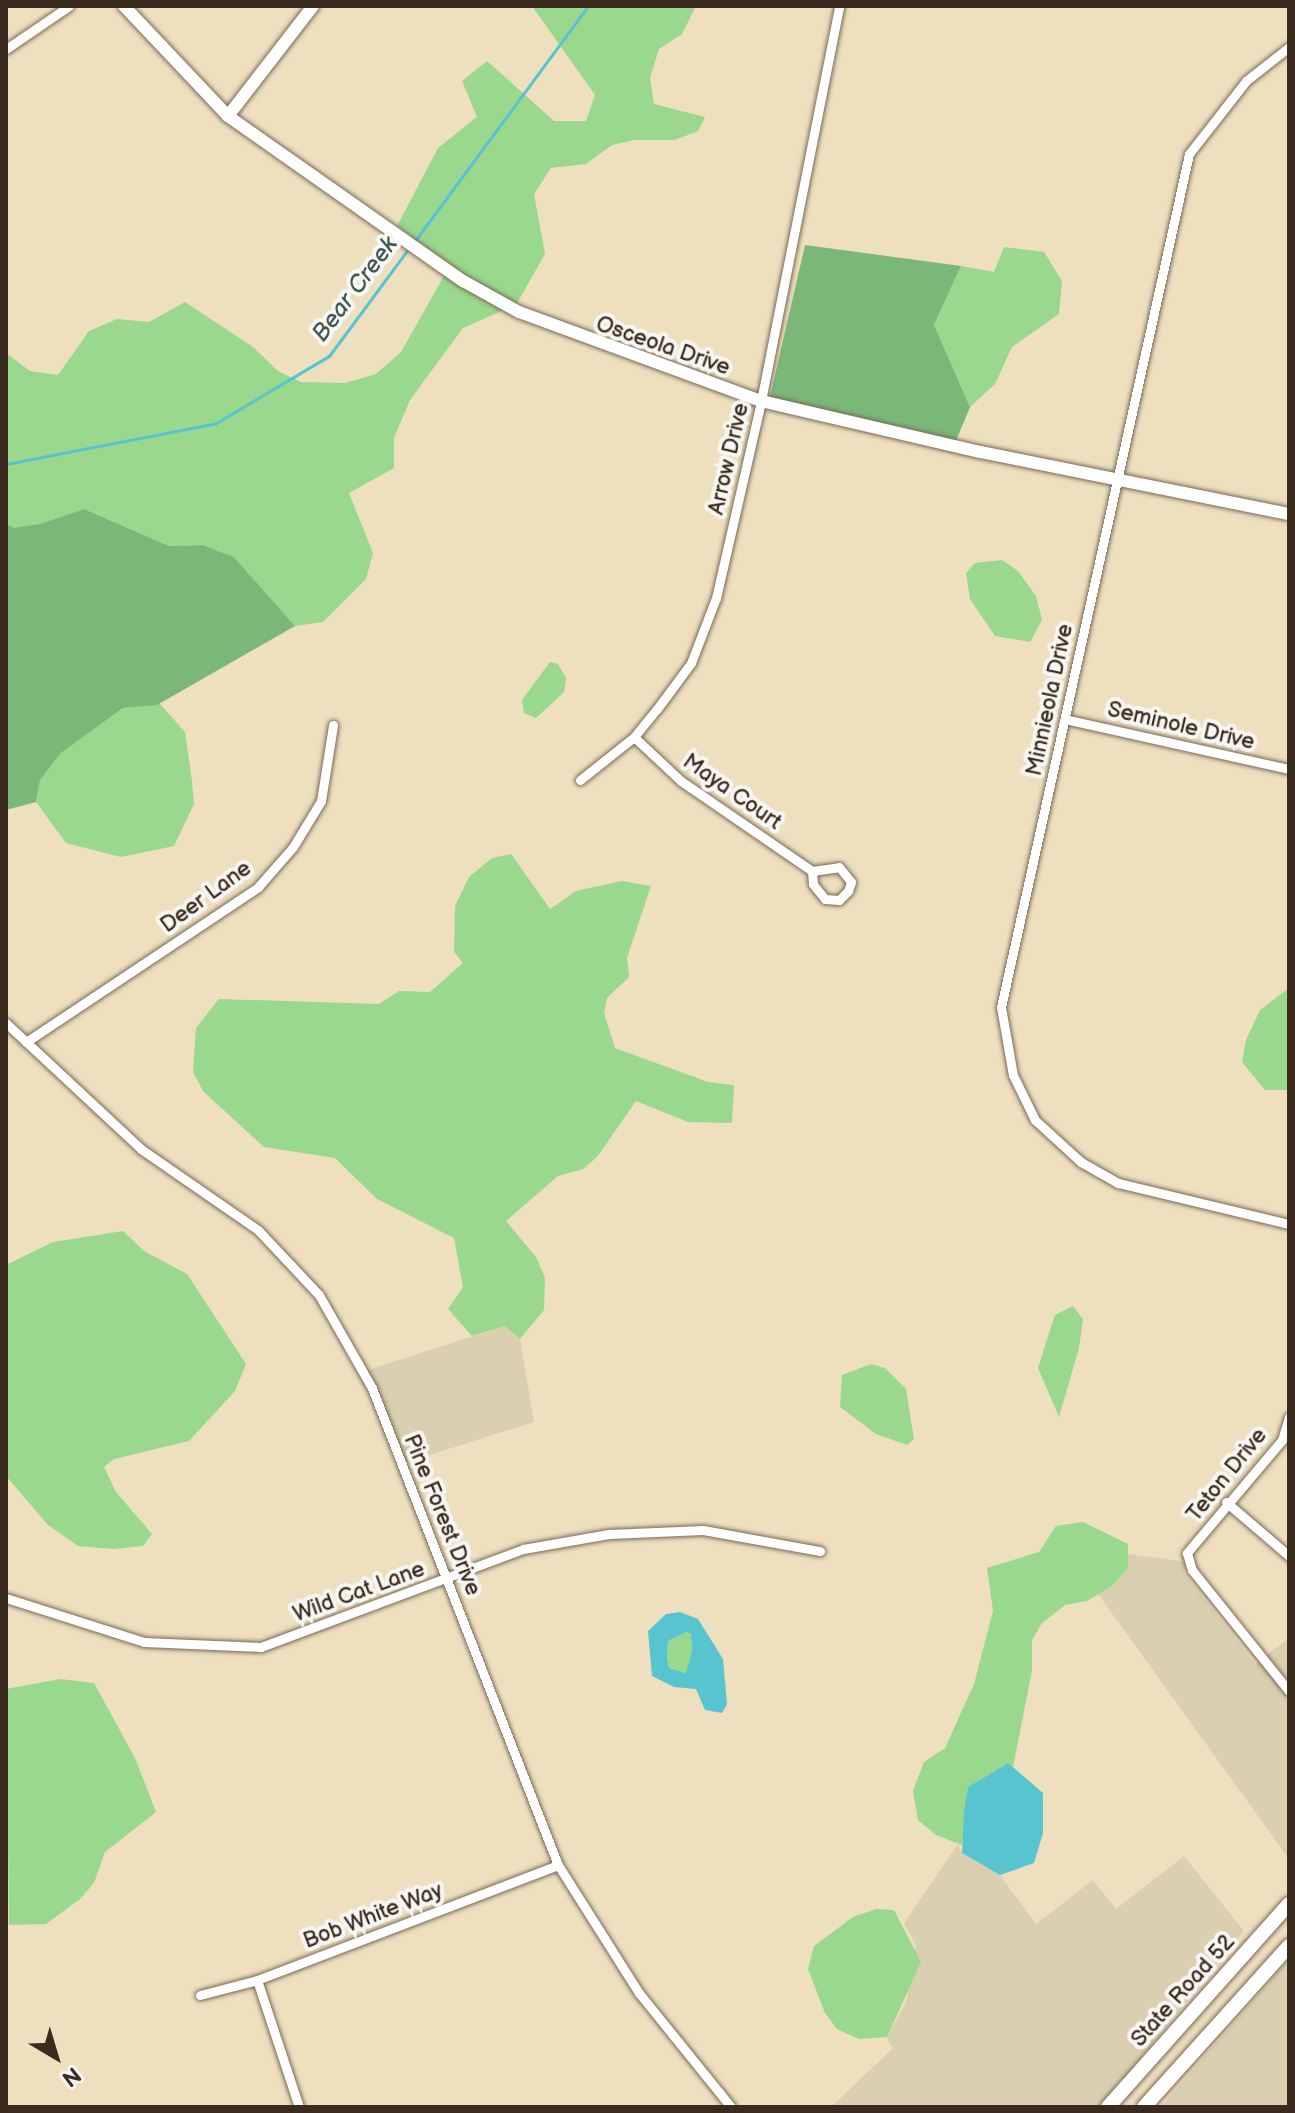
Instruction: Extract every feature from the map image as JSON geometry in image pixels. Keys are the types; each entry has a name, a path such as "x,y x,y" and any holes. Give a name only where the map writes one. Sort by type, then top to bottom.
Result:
{"main road":[{"name":"State Road 52","path":"1108,2107 1289,1904"},
{"path":"1144,2107 1289,1946"}],"street":[{"path":"6,49 69,6"},
{"name":"Osceola Drive","path":"124,6 228,116 463,281 519,312 761,401 1114,480 1289,514"},
{"path":"228,116 313,6"},
{"name":"Arrow Drive","path":"580,780 634,737 691,663 716,598 761,401 839,6"},
{"name":"Minnieola Drive","path":"1289,47 1246,81 1189,154 1114,480 1001,1007 1013,1075 1035,1120 1081,1162 1118,1183 1289,1224"},
{"name":"Seminole Drive","path":"1065,719 1289,769"},
{"name":"Deer Lane","path":"26,1042 258,887 293,847 321,801 333,725"},
{"name":"Maya Court","path":"634,737 681,781 812,871 839,867 851,882 848,891 839,900 825,899 813,884 812,871"},
{"name":"Pine Forest Drive","path":"6,1023 141,1149 258,1230 319,1295 372,1388 558,1865 639,1993 731,2107"},
{"name":"Teton Drive","path":"1289,1417 1285,1443 1226,1502 1187,1553 1192,1570 1289,1691"},
{"path":"1226,1502 1289,1556"},
{"name":"Wild Cat Lane","path":"6,1598 144,1642 261,1647 523,1549 655,1530 745,1535 820,1551"},
{"name":"Bob White Way","path":"200,1995 257,1980 558,1865"},
{"path":"257,1980 299,2107"}],"shaded area":[{"path":"505,1326 520,1338 534,1422 398,1465 361,1372"},
{"path":"1128,1554 1188,1562 1183,1572 1255,1664 1289,1638 1289,1859 1098,1594 1128,1568"},
{"path":"958,1844 962,1853 1000,1875 1036,1924 1093,1880 1116,1909 1184,1856 1244,1931 1101,2107 831,2107 893,2048 886,2037 906,2003 916,1945 904,1923"},
{"path":"1289,1960 1289,2107 1161,2107 1211,2049"}],"green space":[{"path":"532,6 696,6 682,34 659,49 650,78 654,104 705,117 698,131 675,140 635,140 612,145 586,164 551,168 534,194 545,254 516,305 466,276 397,226 438,148 477,117 462,81 487,61 554,121 586,121 595,95"},
{"path":"805,245 961,266 934,325 970,407 956,441 770,397"},
{"path":"1004,247 1044,252 1062,281 1059,314 1012,347 995,384 970,407 934,325 961,266 994,272"},
{"path":"445,274 504,310 463,328 410,400 394,438 394,468 349,493 373,553 366,579 323,622 295,626 234,557 203,545 169,546 84,509 14,529 6,524 6,353 30,371 58,375 89,331 117,319 149,322 185,302 253,347 278,371 301,382 345,383 376,374 401,352"},
{"path":"84,509 169,546 203,545 234,557 295,626 157,705 123,708 61,753 40,780 36,802 6,810 6,524 14,528 40,524"},
{"path":"1002,560 1018,571 1036,596 1042,620 1030,642 995,636 970,599 966,573 975,563"},
{"path":"550,662 558,664 566,678 564,692 536,718 524,713 522,700"},
{"path":"160,704 185,732 192,781 194,804 174,846 121,857 66,843 36,802 40,780 61,753 123,708"},
{"path":"511,854 550,909 576,891 622,881 651,886 627,958 629,977 607,998 604,1013 615,1048 708,1082 734,1085 732,1123 688,1122 636,1101 597,1157 583,1169 558,1176 506,1221 536,1257 545,1278 544,1310 520,1339 505,1326 472,1336 448,1309 463,1287 454,1238 377,1199 335,1158 264,1147 203,1091 193,1072 196,1028 219,999 379,1004 399,991 430,992 463,963 454,952 455,906 469,877 492,858"},
{"path":"1289,988 1289,1090 1265,1090 1242,1062 1246,1040 1260,1010"},
{"path":"123,1231 144,1251 187,1274 246,1364 235,1391 189,1441 114,1459 104,1467 116,1492 152,1534 143,1546 113,1549 78,1546 48,1525 6,1476 6,1265 53,1242"},
{"path":"1073,1306 1083,1319 1079,1348 1059,1417 1038,1368 1055,1315"},
{"path":"871,1364 885,1368 906,1389 914,1439 907,1445 876,1434 840,1407 842,1375"},
{"path":"1083,1522 1128,1544 1128,1568 1112,1586 1087,1601 1065,1605 1042,1623 1032,1640 1032,1671 1013,1767 1008,1763 968,1787 962,1845 936,1835 918,1820 913,1791 924,1762 945,1748 974,1684 993,1611 987,1568 1039,1552 1056,1526"},
{"path":"686,1632 691,1634 692,1651 687,1673 669,1668 667,1657 668,1641"},
{"path":"60,1679 94,1683 135,1758 156,1812 105,1852 94,1883 80,1899 46,1924 9,1925 6,1689"},
{"path":"876,1909 894,1910 921,1962 887,2037 859,2039 837,2029 825,2013 808,1969 814,1946 853,1917"}],"water":[{"path":"680,1612 698,1619 723,1659 727,1704 722,1713 705,1710 696,1689 674,1687 652,1676 648,1631 666,1614","holes":["686,1632 691,1634 692,1651 686,1673 669,1668 668,1641"]},
{"path":"1008,1763 1043,1793 1043,1833 1034,1863 1000,1875 962,1853 964,1812 968,1787"}],"waterway":[{"name":"Bear Creek","path":"414,242 588,6"},
{"name":"Bear Creek","path":"6,464 216,423 329,356 409,248"}]}
